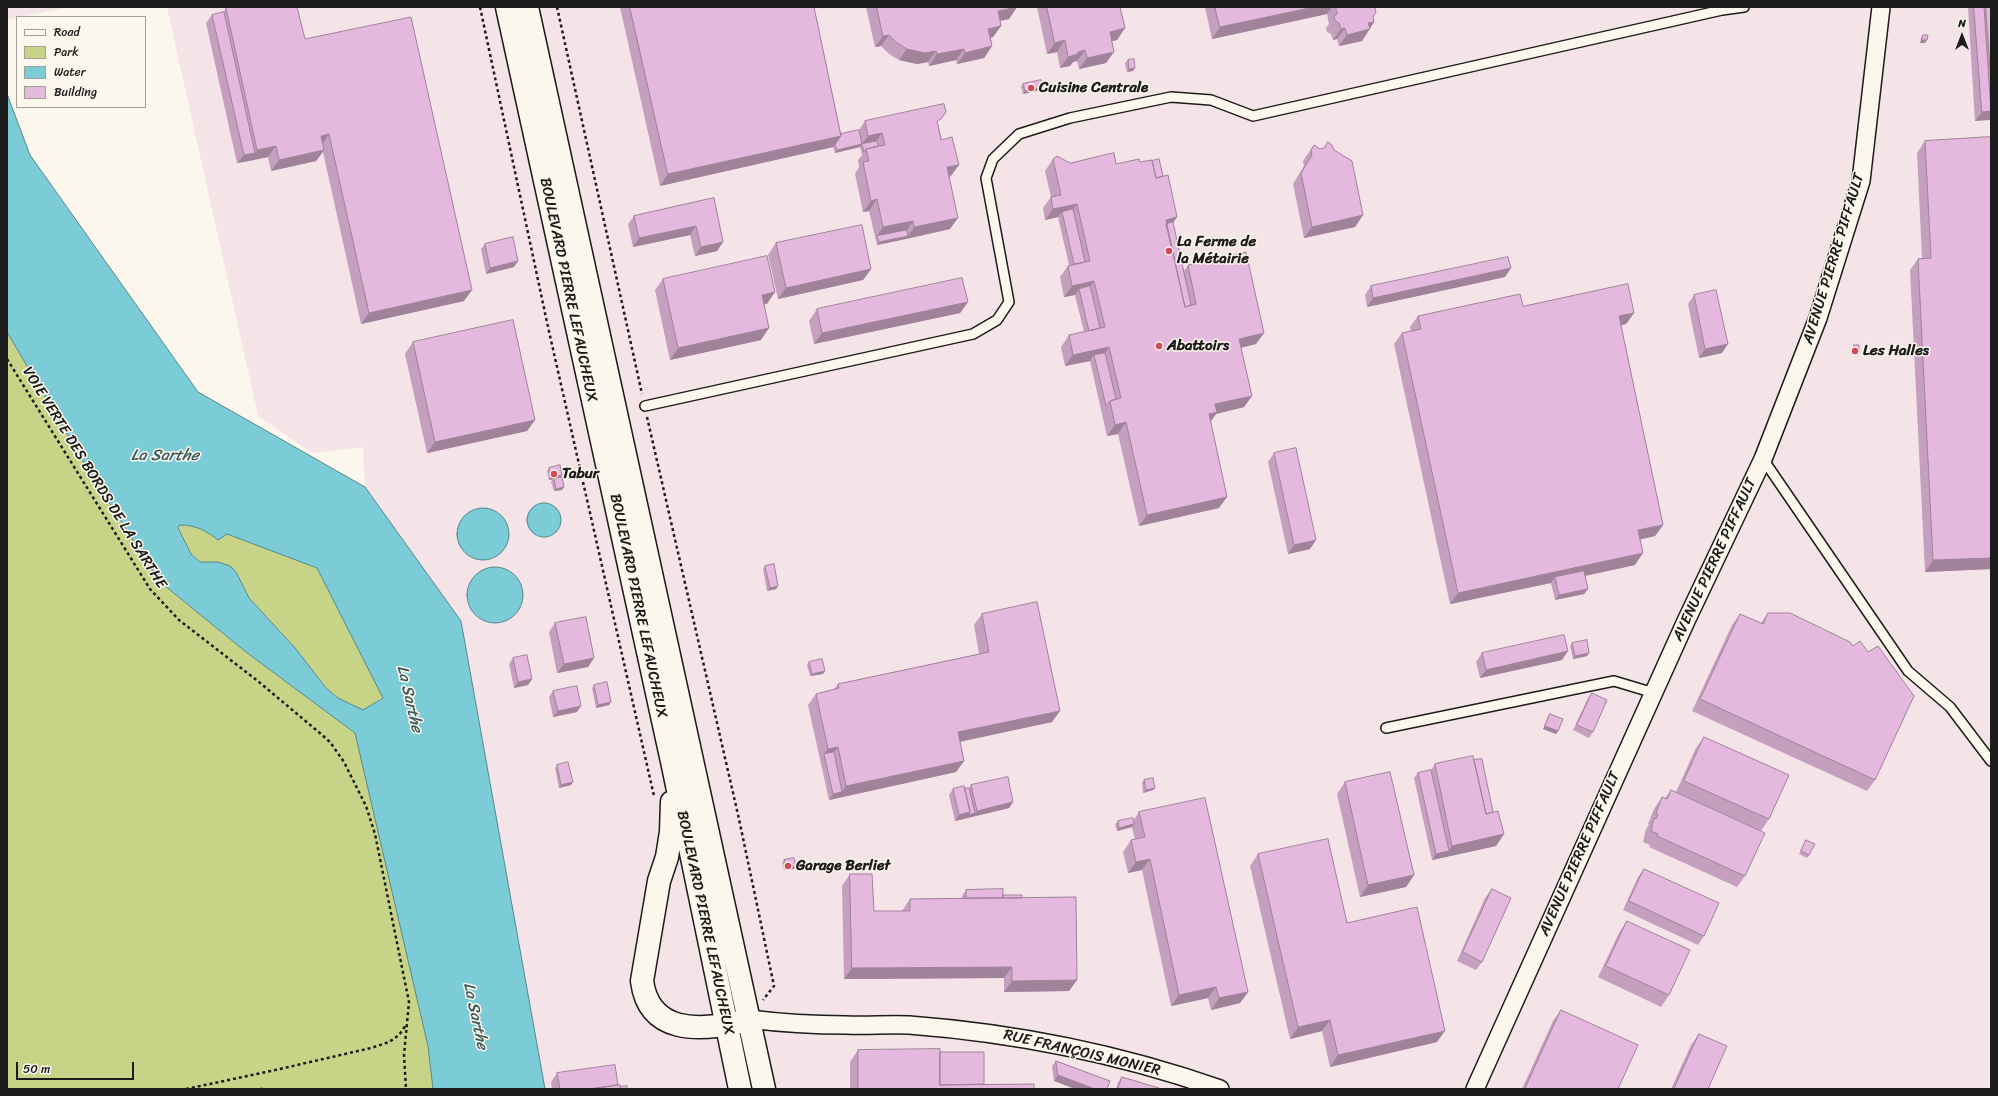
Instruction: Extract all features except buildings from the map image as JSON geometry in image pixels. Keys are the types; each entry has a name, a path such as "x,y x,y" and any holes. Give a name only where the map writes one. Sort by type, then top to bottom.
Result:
{"main road":[{"name":"BOULEVARD PIERRE LEFAUCHEUX","path":"507,7 673,766 740,1089"},
{"name":"BOULEVARD PIERRE LEFAUCHEUX","path":"527,7 764,1089"},
{"path":"673,766 671,832 667,857 659,881 642,982 643,994 655,1014 674,1025 696,1027 726,1025 749,1020"}],"street":[{"name":"AVENUE PIERRE PIFFAULT","path":"1475,1089 1654,693 1763,459 1818,318 1860,181 1881,7"},
{"name":"RUE FRANÇOIS MONIER","path":"749,1020 786,1024 907,1025 978,1031 1048,1042 1116,1058 1220,1089"}],"lane":[{"path":"645,406 973,334 997,320 1009,302 986,178 993,159 1019,134 1070,118 1171,97 1211,100 1254,116 1714,12 1744,7"},
{"path":"1763,459 1908,671 1950,707 1991,761"},
{"path":"1386,728 1614,681 1654,693"}],"path":[{"name":"BOULEVARD PIERRE LEFAUCHEUX","path":"480,7 548,327 654,801"},
{"name":"BOULEVARD PIERRE LEFAUCHEUX","path":"557,7 645,406 739,819 774,986 749,1020"},
{"name":"VOIE VERTE DES BORDS DE LA SARTHE","path":"7,360 150,590 179,620 259,682 321,734 330,742 344,762 366,806 375,834 409,1002 404,1055 406,1089"},
{"path":"186,1089 271,1071 389,1042 399,1036 407,1021"},
{"path":"260,1089 265,1089"}],"shaded area":[{"path":"7,7 68,7 26,16 16,16 16,18 7,20"},
{"path":"167,7 1991,7 1991,1089 545,1089 461,621 365,487 363,447 312,453 258,416"}],"green space":[{"path":"7,332 83,461 159,581 246,652 355,733 428,1046 433,1089 7,1089"},
{"path":"180,525 201,529 218,540 227,534 317,568 383,697 363,711 338,698 326,688 296,649 249,598 236,572 230,566 218,562 200,562 191,554 178,528"}],"water":[{"name":"La Sarthe","path":"7,94 30,155 198,392 365,487 461,621 545,1089 433,1089 428,1046 355,733 246,652 159,581 83,461 7,332","holes":["180,525 201,529 218,540 227,534 317,568 383,698 363,710 338,698 326,688 296,649 249,598 236,572 230,566 218,562 200,562 191,554 178,528"]},
{"path":"541,503 547,503 551,504 558,510 561,520 560,527 554,534 547,537 541,537 537,536 530,530 527,523 527,517 528,513 534,506"},
{"path":"478,508 488,508 502,515 509,529 509,539 502,553 488,560 478,560 468,556 461,549 457,539 457,529 461,519 468,512"},
{"path":"495,567 506,569 515,575 521,584 523,595 521,606 515,615 506,621 495,623 484,621 475,615 469,606 467,595 469,584 475,575 484,569"}],"place":[{"name":"Cuisine Centrale","path":"1031,88"},
{"name":"La Ferme de la Métairie","path":"1169,251"},
{"name":"Abattoirs","path":"1159,346"},
{"name":"Les Halles","path":"1855,351"},
{"name":"Tabur","path":"554,474"},
{"name":"Garage Berliet","path":"788,866"}]}
